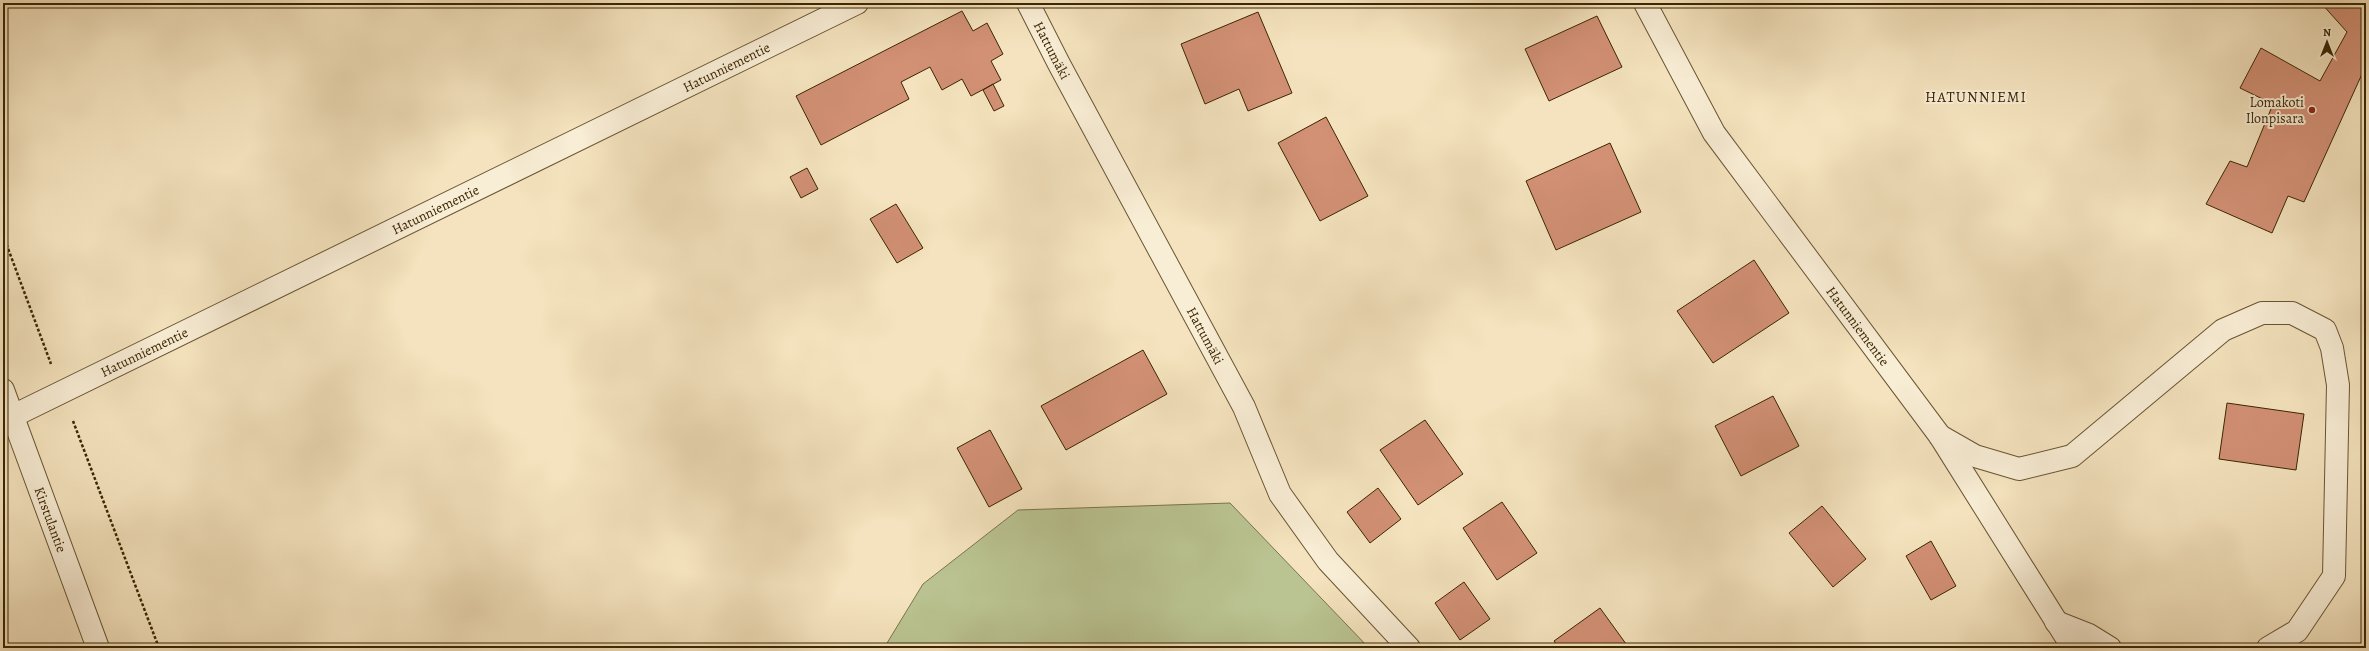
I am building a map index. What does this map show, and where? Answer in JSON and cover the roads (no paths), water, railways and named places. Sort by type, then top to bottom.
[{"type":"street","name":"Hatunniementie","points":[[12,416],[857,3]]},
{"type":"street","name":"Hattumäki","points":[[1028,3],[1059,64],[1244,407],[1280,494],[1328,561],[1409,648]]},
{"type":"street","name":"Hatunniementie","points":[[1645,3],[1714,133],[1940,436],[2073,648]]},
{"type":"street","points":[[1940,436],[1975,456],[2019,469],[2072,456],[2224,330],[2262,313],[2292,313],[2325,330],[2332,348],[2338,385],[2334,576],[2297,631],[2268,648]]},
{"type":"street","name":"Kirstulantie","points":[[3,390],[98,648]]},
{"type":"street","points":[[2056,622],[2089,635],[2110,648]]},
{"type":"place","name":"Lomakoti Ilonpisara","points":[[2312,110]]},
{"type":"district","name":"HATUNNIEMI","points":[[1976,97]]}]
